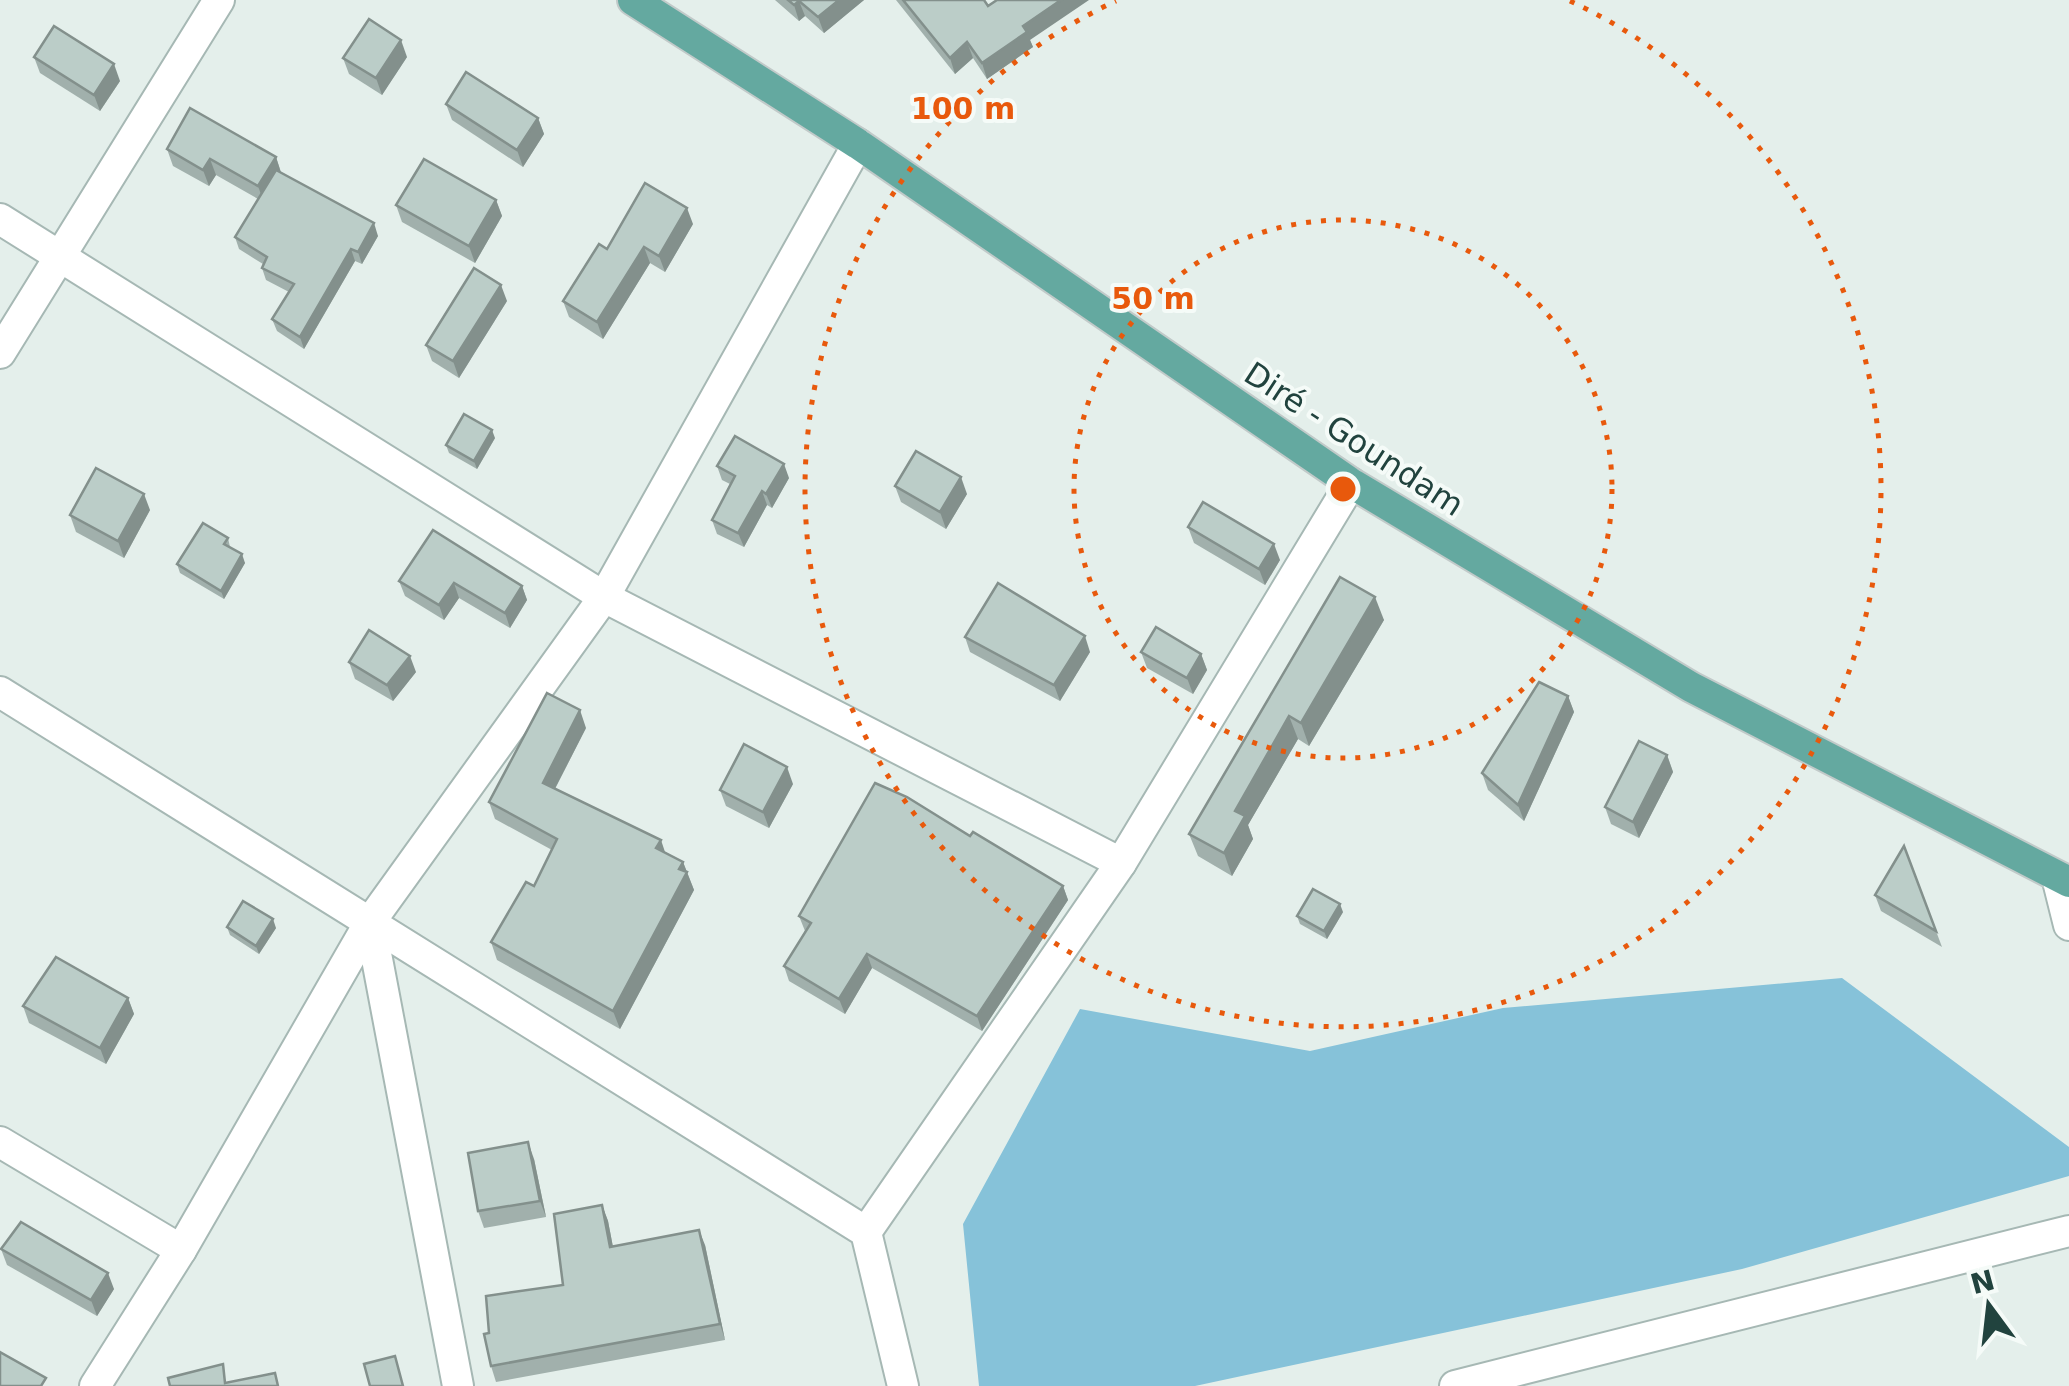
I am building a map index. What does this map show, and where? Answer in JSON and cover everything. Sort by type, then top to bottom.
[{"type":"main road","name":"Diré - Goundam","points":[[633,0],[858,144],[1350,483],[1691,687],[2063,880]]},
{"type":"street","points":[[0,353],[58,252],[219,0]]},
{"type":"street","points":[[95,1386],[181,1250],[370,922],[604,597],[858,144]]},
{"type":"street","points":[[0,219],[604,597],[1121,864]]},
{"type":"street","points":[[866,1232],[1121,864],[1350,483]]},
{"type":"street","points":[[0,692],[866,1232],[904,1386]]},
{"type":"street","points":[[2063,880],[2069,925]]},
{"type":"street","points":[[370,922],[458,1386]]},
{"type":"street","points":[[0,1142],[181,1250]]},
{"type":"street","points":[[1455,1386],[2069,1230]]},
{"type":"water","points":[[1842,978],[2069,1147],[2069,1176],[1742,1269],[1195,1386],[979,1386],[963,1224],[1080,1009],[1310,1051],[1503,1008]]},
{"type":"building","points":[[788,0],[839,0],[818,17],[799,1],[794,5]]},
{"type":"building","points":[[903,0],[984,0],[988,6],[997,0],[1061,0],[1023,26],[1027,32],[982,63],[967,42],[950,58]]},
{"type":"building","points":[[369,19],[401,40],[376,78],[343,58]]},
{"type":"building","points":[[54,26],[114,64],[94,95],[34,57]]},
{"type":"building","points":[[466,72],[538,118],[517,150],[446,104]]},
{"type":"building","points":[[190,108],[276,157],[258,186],[210,159],[203,170],[167,149]]},
{"type":"building","points":[[424,159],[496,200],[469,246],[396,205]]},
{"type":"building","points":[[276,170],[374,223],[358,252],[351,249],[300,337],[272,319],[294,284],[262,268],[267,257],[235,237]]},
{"type":"building","points":[[645,183],[687,208],[659,256],[644,247],[597,322],[563,301],[599,244],[607,249]]},
{"type":"building","points":[[474,268],[501,285],[453,361],[426,345]]},
{"type":"building","points":[[464,414],[492,430],[474,461],[446,445]]},
{"type":"building","points":[[735,436],[784,464],[766,494],[762,491],[738,533],[712,520],[735,476],[717,466]]},
{"type":"building","points":[[916,451],[961,477],[940,512],[895,486]]},
{"type":"building","points":[[96,468],[144,494],[118,541],[70,515]]},
{"type":"building","points":[[1203,502],[1274,544],[1259,569],[1188,527]]},
{"type":"building","points":[[203,523],[228,538],[224,544],[242,554],[221,591],[177,564]]},
{"type":"building","points":[[433,530],[522,586],[505,613],[454,583],[439,605],[399,581]]},
{"type":"building","points":[[1340,577],[1375,597],[1301,723],[1289,716],[1235,811],[1245,816],[1224,853],[1189,834]]},
{"type":"building","points":[[998,583],[1085,636],[1054,685],[965,637]]},
{"type":"building","points":[[1156,627],[1201,654],[1187,678],[1141,652]]},
{"type":"building","points":[[369,630],[410,656],[387,685],[349,662]]},
{"type":"building","points":[[1539,682],[1568,696],[1518,805],[1482,773]]},
{"type":"building","points":[[547,693],[580,710],[543,783],[661,840],[656,848],[683,862],[679,869],[687,872],[613,1011],[491,942],[526,882],[534,886],[557,839],[489,802]]},
{"type":"building","points":[[1639,741],[1667,755],[1633,822],[1605,807]]},
{"type":"building","points":[[744,744],[787,767],[763,812],[720,790]]},
{"type":"building","points":[[875,783],[907,797],[970,836],[973,832],[1063,886],[977,1016],[867,954],[839,999],[784,966],[811,923],[799,916]]},
{"type":"building","points":[[1904,846],[1936,931],[1875,895]]},
{"type":"building","points":[[1313,889],[1340,904],[1324,931],[1297,916]]},
{"type":"building","points":[[243,901],[273,919],[256,946],[227,927]]},
{"type":"building","points":[[56,957],[128,998],[100,1048],[23,1006]]},
{"type":"building","points":[[528,1142],[540,1201],[478,1211],[468,1153]]},
{"type":"building","points":[[602,1205],[610,1247],[699,1230],[720,1324],[491,1366],[484,1334],[489,1333],[486,1296],[563,1285],[554,1214]]},
{"type":"building","points":[[21,1222],[108,1273],[91,1300],[1,1249]]},
{"type":"building","points":[[0,1352],[46,1378],[41,1386],[0,1386]]},
{"type":"building","points":[[395,1356],[403,1386],[370,1386],[364,1364]]},
{"type":"building","points":[[223,1364],[225,1383],[275,1373],[278,1386],[170,1386],[168,1378]]}]
